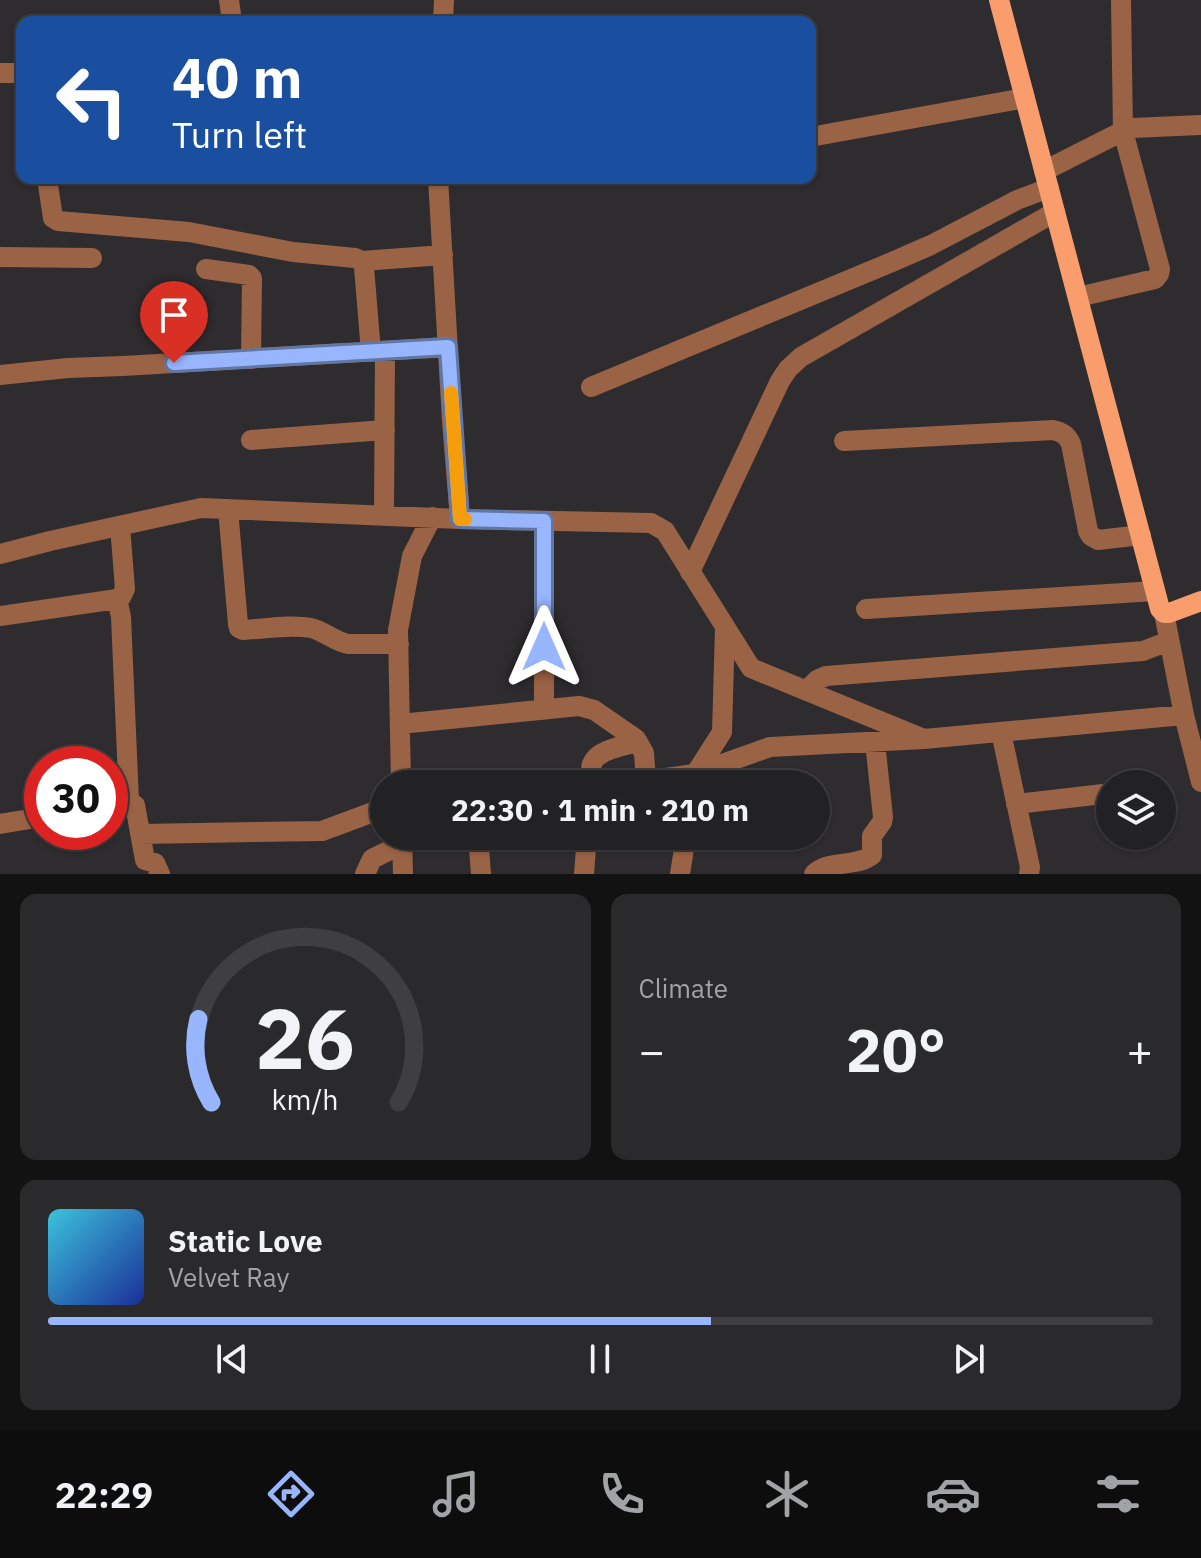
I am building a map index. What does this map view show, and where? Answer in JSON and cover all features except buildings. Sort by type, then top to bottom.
[{"type":"main road","points":[[999,0],[1160,609],[1169,613],[1201,601]]},
{"type":"street","points":[[1078,297],[1155,279],[1160,269],[1123,131],[1121,0]]},
{"type":"street","points":[[816,136],[1025,98]]},
{"type":"street","points":[[591,387],[931,245],[1008,205],[1123,131],[1201,125]]},
{"type":"street","points":[[48,184],[51,212],[58,221],[189,232],[362,261],[443,255]]},
{"type":"street","points":[[438,184],[460,519]]},
{"type":"street","points":[[690,572],[788,369],[801,357],[1055,212]]},
{"type":"street","points":[[0,257],[92,258]]},
{"type":"street","points":[[362,261],[378,351],[385,430],[384,515]]},
{"type":"street","points":[[206,269],[252,278],[251,359]]},
{"type":"street","points":[[0,375],[68,368],[448,347]]},
{"type":"street","points":[[251,440],[385,430]]},
{"type":"street","points":[[844,441],[1061,432],[1071,444],[1091,536],[1098,540],[1141,535]]},
{"type":"street","points":[[0,554],[201,508],[651,523],[665,531],[751,668],[924,739]]},
{"type":"street","points":[[228,509],[239,628],[305,627],[348,644],[399,644]]},
{"type":"street","points":[[401,770],[398,630],[412,556],[432,517]]},
{"type":"street","points":[[544,521],[544,710]]},
{"type":"street","points":[[0,616],[121,597],[125,589],[120,526]]},
{"type":"street","points":[[866,609],[1155,591]]},
{"type":"street","points":[[117,599],[121,617],[120,746]]},
{"type":"street","points":[[1164,613],[1190,719],[1201,782]]},
{"type":"street","points":[[699,770],[722,732],[725,628]]},
{"type":"street","points":[[806,691],[826,676],[1143,651],[1169,641]]},
{"type":"street","points":[[400,724],[579,706],[594,710],[638,742],[644,753],[645,770]]},
{"type":"street","points":[[715,770],[770,747],[1190,719]]},
{"type":"street","points":[[1001,732],[1029,874]]},
{"type":"street","points":[[591,770],[600,754],[638,742]]},
{"type":"street","points":[[814,874],[821,868],[864,860],[872,855],[872,836],[883,817],[875,742]]},
{"type":"street","points":[[1016,804],[1096,795]]},
{"type":"street","points":[[128,804],[135,805],[145,860],[155,863],[160,874]]},
{"type":"street","points":[[140,834],[322,831],[370,813]]},
{"type":"street","points":[[0,824],[24,820]]},
{"type":"street","points":[[365,874],[372,859],[386,850]]},
{"type":"street","points":[[402,850],[403,874]]},
{"type":"street","points":[[479,850],[481,874]]},
{"type":"street","points":[[584,874],[586,850]]},
{"type":"street","points":[[680,874],[684,850]]},
{"type":"slow traffic","points":[[451,393],[460,519],[465,519]]},
{"type":"route","points":[[174,363],[448,347],[460,519],[544,521],[544,647]]}]
